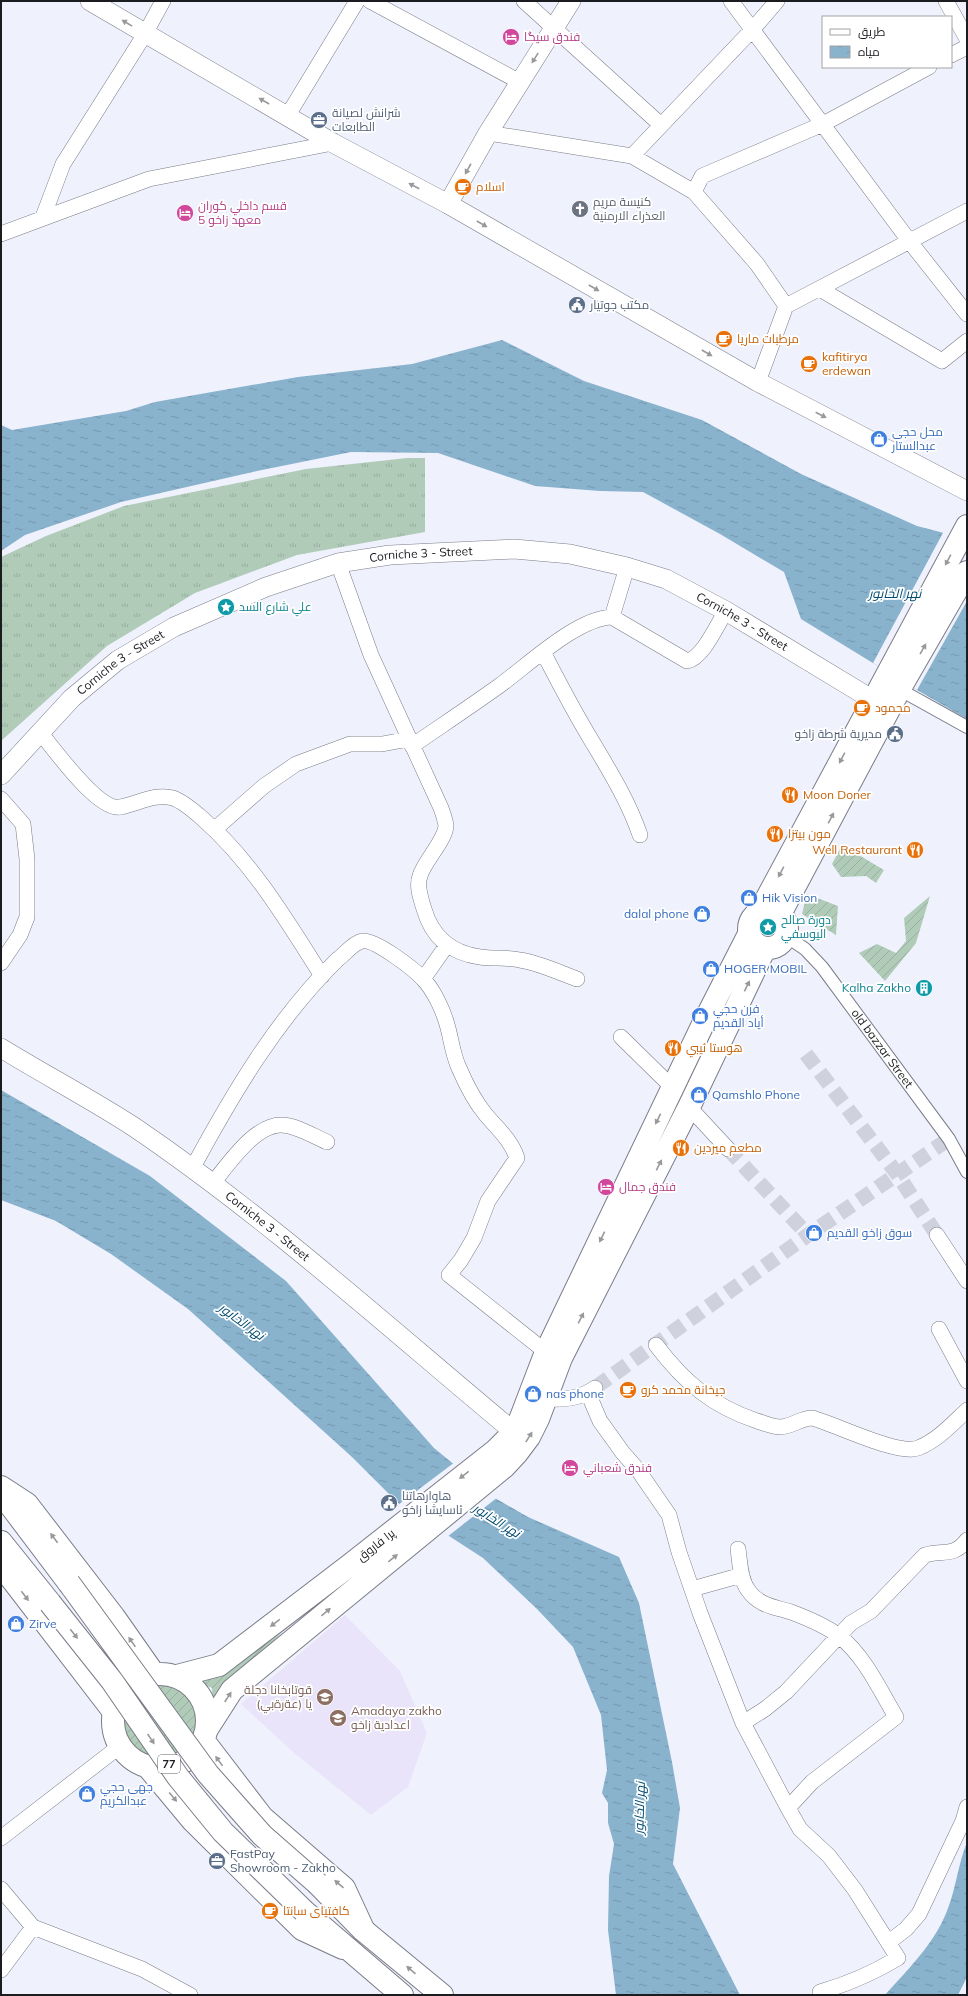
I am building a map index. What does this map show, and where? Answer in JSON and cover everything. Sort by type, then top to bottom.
[{"type":"main road","points":[[770,913],[894,682],[967,526]]},
{"type":"main road","points":[[770,913],[873,700],[894,682],[967,572]]},
{"type":"main road","points":[[499,1459],[520,1420],[546,1352],[705,1020],[749,934],[750,923],[756,914],[770,913],[786,924],[786,936],[780,944],[770,948],[765,948],[753,942],[749,934]]},
{"type":"main road","points":[[499,1459],[518,1453],[529,1437],[538,1419],[561,1358],[689,1107],[765,948]]},
{"type":"main road","name":"پرا فاروق","points":[[356,1574],[499,1459]]},
{"type":"main road","points":[[1,1486],[27,1504],[114,1617],[154,1674]]},
{"type":"main road","name":"77","points":[[1,1493],[69,1583],[208,1774],[262,1835],[318,1884],[364,1930],[442,1995]]},
{"type":"main road","points":[[3,1554],[68,1654],[114,1712]]},
{"type":"main road","name":"77","points":[[3,1554],[50,1603],[112,1681],[178,1777],[224,1832],[304,1911],[402,1995]]},
{"type":"main road","points":[[356,1574],[232,1690],[190,1758],[171,1767],[148,1767],[137,1762],[120,1746],[114,1730],[114,1712],[118,1701],[128,1687],[143,1677],[154,1674],[177,1676],[219,1665],[356,1574]]},
{"type":"main road","points":[[68,1654],[84,1657],[100,1652],[111,1640],[115,1625],[114,1617]]},
{"type":"main road","points":[[177,1676],[195,1689],[201,1698],[208,1718],[205,1735],[237,1786],[262,1817],[344,1888],[364,1930]]},
{"type":"main road","points":[[148,1767],[193,1821],[302,1930],[351,1951]]},
{"type":"main road","points":[[193,1821],[195,1804],[205,1791],[220,1784],[237,1786]]},
{"type":"street","points":[[90,1],[288,115],[333,143],[448,204],[758,382],[967,491]]},
{"type":"street","points":[[43,217],[63,164],[145,34],[164,1]]},
{"type":"street","points":[[288,115],[357,1]]},
{"type":"street","points":[[370,1],[520,82]]},
{"type":"street","points":[[524,1],[555,27],[661,125]]},
{"type":"street","points":[[448,204],[488,133],[571,1]]},
{"type":"street","points":[[731,1],[910,242],[967,314]]},
{"type":"street","points":[[632,156],[752,30],[777,1]]},
{"type":"street","points":[[946,1],[967,39]]},
{"type":"street","points":[[952,55],[967,47]]},
{"type":"street","points":[[694,192],[702,176],[823,124],[927,68]]},
{"type":"street","points":[[488,133],[632,156],[694,192],[757,264],[786,306]]},
{"type":"street","points":[[1,234],[43,217],[149,179],[333,143]]},
{"type":"street","points":[[758,382],[786,306],[967,211]]},
{"type":"street","points":[[820,289],[942,361],[967,341]]},
{"type":"street","name":"Corniche 3 - Street","points":[[1,775],[72,698],[118,660],[174,627],[266,587],[338,563],[390,555],[514,549],[570,554],[627,566],[666,579],[726,610],[873,700]]},
{"type":"street","points":[[338,563],[371,655],[441,808],[446,826],[442,837],[429,857],[419,877],[418,886],[428,923],[434,933],[448,945],[462,953],[480,957],[519,960],[577,979]]},
{"type":"street","points":[[612,617],[627,566]]},
{"type":"street","points":[[215,829],[264,786],[296,764],[350,744],[411,743],[500,685],[560,639],[601,617],[612,617],[686,661],[693,660],[700,653],[726,610]]},
{"type":"street","points":[[543,652],[566,698],[618,785],[633,816],[640,835]]},
{"type":"street","points":[[894,682],[967,727]]},
{"type":"street","points":[[40,732],[94,796],[110,806],[119,808],[154,797],[174,798],[191,808],[215,829],[267,890],[322,976]]},
{"type":"street","points":[[1,799],[23,824],[27,859],[27,917],[20,935],[1,963]]},
{"type":"street","name":"old bazzar Street","points":[[786,936],[805,949],[822,967],[949,1139],[967,1172]]},
{"type":"street","points":[[192,1169],[235,1095],[283,1022],[322,976],[350,948],[362,941],[372,943],[398,959],[424,979],[446,1020],[458,1067],[485,1114],[507,1139],[517,1158],[488,1201],[474,1238],[461,1260],[449,1275],[546,1352]]},
{"type":"street","points":[[424,979],[448,945]]},
{"type":"street","points":[[621,1037],[673,1088]]},
{"type":"street","name":"Corniche 3 - Street","points":[[1,1048],[133,1127],[192,1169],[266,1225],[514,1432]]},
{"type":"street","points":[[689,1107],[728,1149]]},
{"type":"street","points":[[212,1184],[238,1152],[255,1135],[270,1127],[281,1125],[296,1129],[327,1142]]},
{"type":"street","points":[[937,1235],[967,1281]]},
{"type":"street","points":[[939,1329],[967,1381]]},
{"type":"street","points":[[656,1345],[674,1369],[691,1386],[716,1403],[747,1418],[781,1427],[804,1418],[812,1418],[888,1445],[902,1449],[917,1449],[938,1437],[967,1410]]},
{"type":"street","points":[[545,1399],[567,1400],[592,1390],[600,1421],[623,1454],[638,1470],[669,1515],[679,1552],[692,1589],[743,1723],[788,1808],[800,1829],[829,1856],[855,1890],[898,1958],[872,1973],[820,1992]]},
{"type":"street","points":[[743,1723],[765,1709],[786,1692],[851,1623],[871,1610],[925,1555],[934,1552],[951,1553],[963,1545],[967,1540]]},
{"type":"street","points":[[738,1549],[742,1575],[748,1590],[758,1600],[772,1608],[789,1612],[809,1620],[840,1636],[859,1657],[896,1717],[812,1782],[788,1808]]},
{"type":"street","points":[[692,1589],[742,1575]]},
{"type":"street","points":[[1,1838],[120,1746]]},
{"type":"street","points":[[889,1942],[906,1929],[918,1914],[963,1821],[967,1807]]},
{"type":"street","points":[[1,1890],[33,1927],[142,1969],[190,1995]]},
{"type":"street","points":[[1,1970],[33,1927]]},
{"type":"shaded area","name":"Amadaya zakho اعدادية زاخو","points":[[345,1615],[400,1671],[427,1733],[408,1787],[371,1815],[294,1753],[241,1704]]},
{"type":"green space","points":[[407,458],[425,458],[425,532],[297,555],[195,593],[107,646],[1,741],[1,557],[46,536],[124,506],[306,469]]},
{"type":"green space","points":[[842,845],[884,870],[876,883],[866,876],[841,877],[832,864]]},
{"type":"green space","points":[[807,894],[838,906],[836,935],[802,914]]},
{"type":"green space","points":[[930,896],[916,943],[885,981],[859,953],[877,944],[896,953],[906,941],[904,918]]},
{"type":"green space","points":[[282,1633],[231,1681],[213,1708],[212,1688],[198,1682],[228,1669]]},
{"type":"green space","points":[[151,1683],[167,1683],[180,1689],[191,1700],[197,1713],[195,1736],[180,1753],[167,1759],[151,1759],[138,1753],[123,1736],[121,1729],[121,1713],[127,1700],[144,1685]]},
{"type":"water","name":"نهر الخابور","points":[[502,340],[584,381],[702,420],[801,474],[917,526],[967,539],[967,719],[801,619],[784,572],[720,534],[643,492],[600,491],[535,486],[438,453],[351,452],[257,471],[121,502],[25,535],[1,551],[1,425],[12,430],[126,411],[155,402],[298,377],[412,364]]},
{"type":"water","name":"نهر الخابور","points":[[1,1090],[150,1176],[286,1281],[434,1448],[495,1498],[528,1517],[619,1557],[639,1603],[672,1762],[680,1808],[673,1864],[740,1995],[616,1995],[608,1930],[609,1876],[614,1844],[608,1823],[608,1803],[602,1793],[607,1770],[601,1715],[573,1647],[537,1609],[483,1558],[398,1503],[352,1457],[188,1309],[111,1254],[56,1221],[1,1200]]},
{"type":"water","points":[[967,1842],[967,1977],[958,1995],[885,1995],[928,1945],[942,1923],[950,1903],[961,1859]]},
{"type":"pier","points":[[944,531],[967,537],[967,601],[917,690],[873,663]]},
{"type":"pier","points":[[455,1462],[498,1497],[447,1537],[398,1505]]},
{"type":"tunnel","points":[[806,1054],[898,1175],[937,1235]]},
{"type":"tunnel","points":[[596,1387],[808,1235],[949,1139]]},
{"type":"tunnel","points":[[728,1149],[808,1235]]},
{"type":"place","name":"فندق سيگا","points":[[511,37]]},
{"type":"place","name":"شرانش لصيانة الطابعات","points":[[319,120]]},
{"type":"place","name":"اسلام","points":[[463,187]]},
{"type":"place","name":"كنيسة مريم العذراء الارمنية","points":[[580,209]]},
{"type":"place","name":"قسم داخلي كوران معهد زاخو 5","points":[[185,213]]},
{"type":"place","name":"مکتب جوتیار","points":[[577,305]]},
{"type":"place","name":"مرطبات ماريا","points":[[724,339]]},
{"type":"place","name":"kafitirya erdewan","points":[[809,364]]},
{"type":"place","name":"محل حجي عبدالستار","points":[[879,439]]},
{"type":"place","name":"علي شارع السد","points":[[226,607]]},
{"type":"place","name":"محمود","points":[[862,708]]},
{"type":"place","name":"مديرية شرطة زاخو","points":[[895,734]]},
{"type":"place","name":"Moon Doner","points":[[790,795]]},
{"type":"place","name":"مون بيتزا","points":[[775,834]]},
{"type":"place","name":"Well Restaurant","points":[[915,850]]},
{"type":"place","name":"Hik Vision","points":[[749,898]]},
{"type":"place","name":"dalal phone","points":[[702,914]]},
{"type":"place","name":"دورة صالح اليوسفي","points":[[768,927]]},
{"type":"place","name":"HOGER MOBIL","points":[[711,969]]},
{"type":"place","name":"Kalha Zakho","points":[[924,988]]},
{"type":"place","name":"فرن حجي أياد القديم","points":[[700,1016]]},
{"type":"place","name":"هوستا ئيبي","points":[[673,1048]]},
{"type":"place","name":"Qamshlo Phone","points":[[699,1095]]},
{"type":"place","name":"مطعم ميردين","points":[[681,1148]]},
{"type":"place","name":"فندق جمال","points":[[606,1187]]},
{"type":"place","name":"سوق زاخو القديم","points":[[814,1233]]},
{"type":"place","name":"جيخانة محمد كرو","points":[[628,1390]]},
{"type":"place","name":"nas phone","points":[[533,1394]]},
{"type":"place","name":"فندق شعباني","points":[[570,1468]]},
{"type":"place","name":"هاوارهاتنا ئاسایشا زاخو","points":[[389,1503]]},
{"type":"place","name":"Zirve","points":[[16,1624]]},
{"type":"place","name":"قوتابخانا دجلة يا (عةرةبي)","points":[[325,1697]]},
{"type":"place","name":"Amadaya zakho اعدادية زاخو","points":[[338,1718]]},
{"type":"place","name":"جهى حجي عبدالكريم","points":[[87,1794]]},
{"type":"place","name":"FastPay Showroom - Zakho","points":[[217,1861]]},
{"type":"place","name":"کافتیای سانتا","points":[[270,1911]]}]
